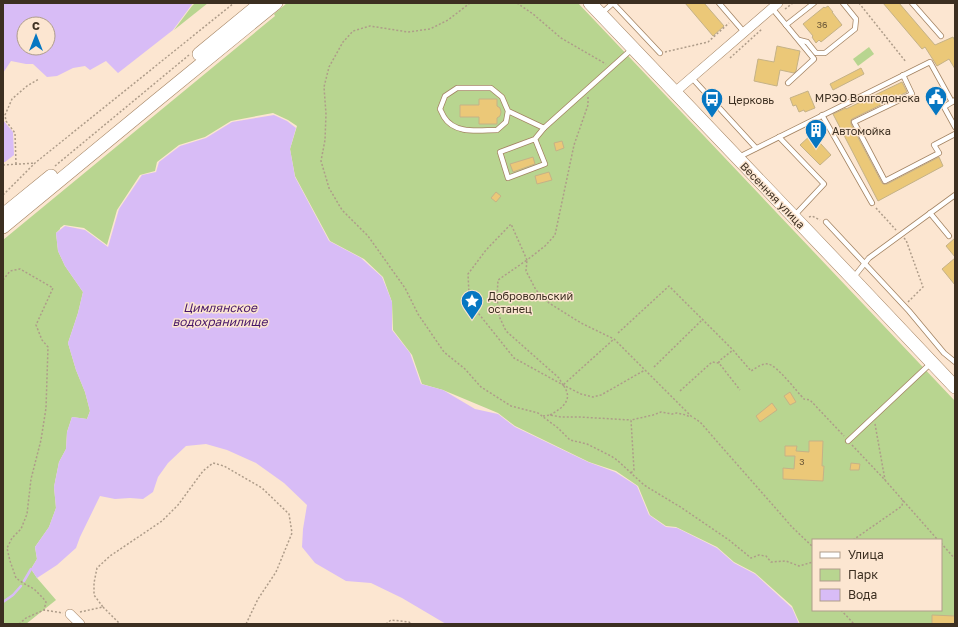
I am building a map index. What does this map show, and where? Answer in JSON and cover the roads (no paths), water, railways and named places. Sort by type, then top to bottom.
[{"type":"main road","points":[[3,215],[261,3]]},
{"type":"main road","points":[[3,227],[276,3]]},
{"type":"main road","name":"Весенняя улица","points":[[590,3],[955,388]]},
{"type":"street","points":[[675,92],[691,76],[744,32],[776,8]]},
{"type":"street","points":[[70,614],[80,624]]},
{"type":"lane","points":[[601,14],[613,3],[660,53]]},
{"type":"lane","points":[[719,3],[744,32]]},
{"type":"lane","points":[[786,25],[814,3]]},
{"type":"lane","points":[[798,40],[807,42],[816,53],[825,53],[855,29],[856,19],[843,3]]},
{"type":"lane","points":[[912,3],[941,36]]},
{"type":"lane","points":[[776,8],[786,25],[814,59],[788,83]]},
{"type":"lane","points":[[535,139],[545,164],[508,178],[500,152],[535,139],[544,128],[633,48]]},
{"type":"lane","points":[[737,157],[930,62],[953,101],[944,107],[955,126]]},
{"type":"lane","points":[[903,75],[912,94],[854,122],[885,181],[939,153],[934,145],[955,134]]},
{"type":"lane","points":[[691,76],[756,148]]},
{"type":"lane","points":[[508,111],[506,122],[497,130],[461,130],[452,125],[445,118],[440,109],[444,96],[457,88],[491,88],[502,97],[508,111],[544,128]]},
{"type":"lane","points":[[822,115],[872,203]]},
{"type":"lane","points":[[779,137],[824,184],[795,218]]},
{"type":"lane","points":[[852,278],[869,258],[955,194]]},
{"type":"lane","points":[[930,213],[949,236]]},
{"type":"lane","points":[[826,222],[904,306],[944,353],[955,362]]},
{"type":"lane","points":[[848,441],[931,362]]},
{"type":"water","points":[[3,3],[193,3],[173,30],[118,73],[106,61],[90,70],[85,66],[73,68],[57,76],[47,77],[33,64],[11,61],[3,73]]},
{"type":"water","name":"Цимлянское водохранилище","points":[[274,115],[287,121],[296,128],[290,149],[295,177],[329,241],[361,258],[382,277],[392,302],[392,330],[410,353],[421,384],[443,390],[475,409],[498,414],[515,427],[588,462],[615,472],[637,486],[649,515],[666,527],[677,528],[717,548],[734,563],[755,574],[792,608],[799,624],[446,624],[402,598],[371,583],[346,581],[315,563],[302,547],[307,505],[284,483],[256,463],[227,450],[206,444],[186,446],[168,463],[158,477],[153,492],[143,499],[115,499],[100,496],[76,548],[57,565],[37,578],[31,569],[37,559],[35,547],[49,527],[56,508],[54,487],[59,462],[66,449],[67,432],[72,417],[87,419],[90,411],[68,343],[83,292],[65,266],[58,251],[56,233],[65,226],[85,230],[108,247],[119,209],[142,175],[156,172],[159,162],[180,146],[206,138],[232,122]]},
{"type":"water","points":[[3,120],[13,132],[14,155],[5,162],[3,162]]},
{"type":"waterway","points":[[24,581],[31,569]]},
{"type":"waterway","points":[[3,602],[13,595],[21,586]]},
{"type":"place","name":"МРЭО Волгодонска","points":[[936,116]]},
{"type":"place","name":"Церковь","points":[[712,118]]},
{"type":"place","name":"Автомойка","points":[[816,150]]},
{"type":"place","name":"Добровольский останец","points":[[472,320]]}]
